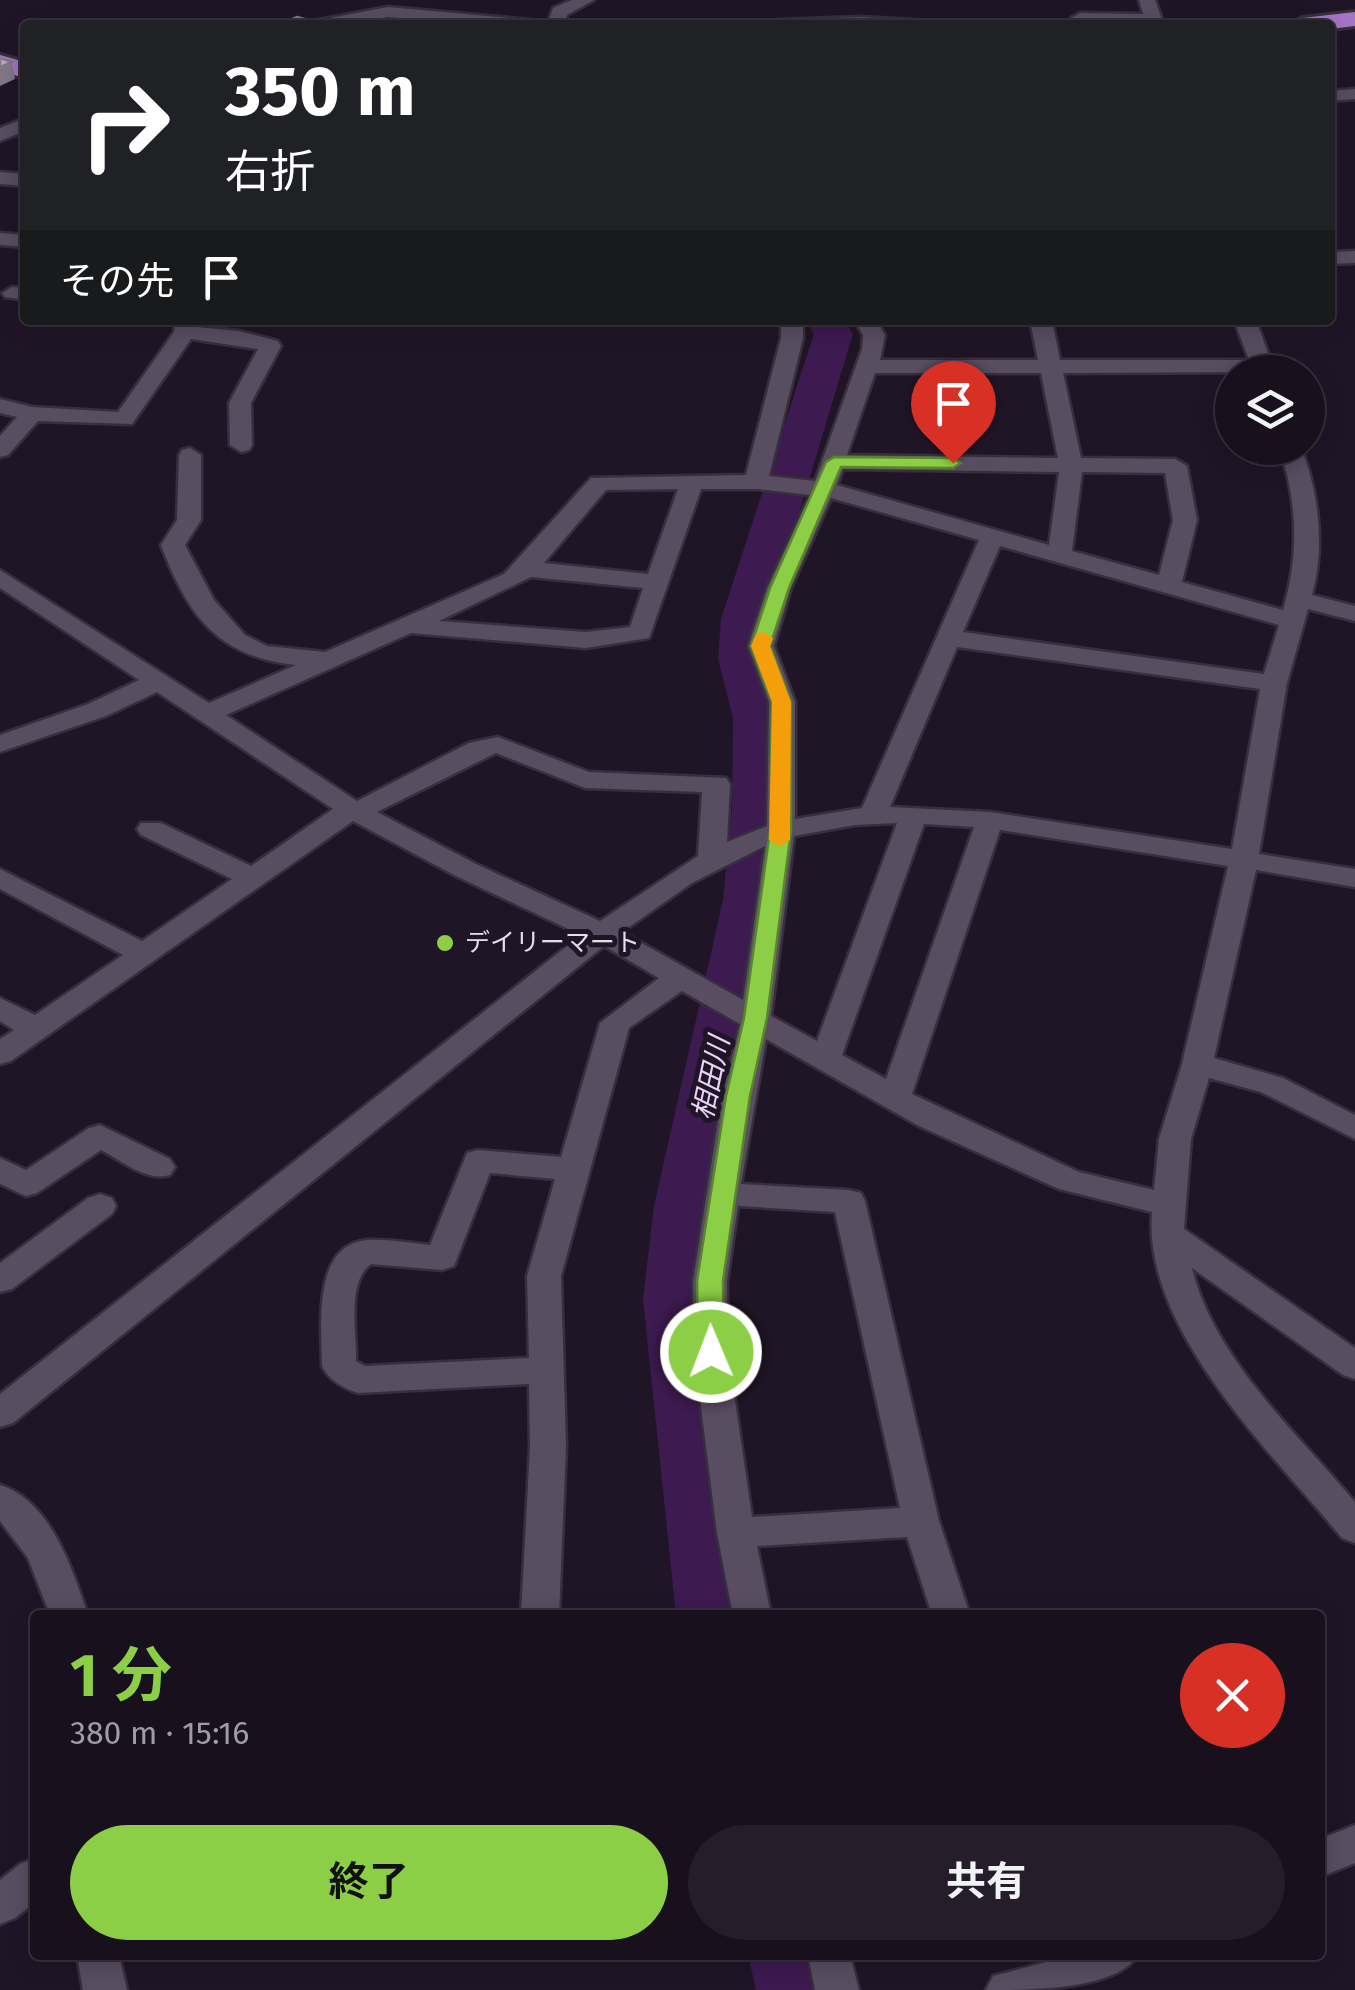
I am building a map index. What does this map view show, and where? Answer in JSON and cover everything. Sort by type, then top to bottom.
[{"type":"street","points":[[557,20],[559,12],[586,0]]},
{"type":"street","points":[[1129,20],[1153,19],[1147,0]]},
{"type":"street","points":[[337,20],[386,6],[492,20]]},
{"type":"street","points":[[758,482],[759,458],[792,338],[790,325]]},
{"type":"street","points":[[751,1610],[736,1533],[711,1352],[710,1281],[775,832],[782,702],[760,646],[779,588],[824,490],[867,367],[874,335],[868,325]]},
{"type":"street","points":[[1041,325],[1071,464],[1059,558]]},
{"type":"street","points":[[1247,325],[1257,355]]},
{"type":"street","points":[[0,406],[32,414],[124,418],[186,326],[270,346],[240,403],[241,446]]},
{"type":"street","points":[[867,367],[1215,368]]},
{"type":"street","points":[[0,450],[32,414]]},
{"type":"street","points":[[190,455],[189,520],[172,545],[198,595],[226,632],[244,646],[266,653],[328,660]]},
{"type":"street","points":[[834,462],[1174,466],[1185,520],[1168,587]]},
{"type":"street","points":[[1296,465],[1306,510],[1307,570],[1274,683],[1244,859],[1197,1064],[1175,1139],[1167,1219],[1183,1302],[1200,1336],[1355,1528]]},
{"type":"street","points":[[206,714],[514,579],[599,484],[758,482],[824,490],[1168,587],[1294,609],[1355,614]]},
{"type":"street","points":[[408,625],[586,640],[640,633],[692,483]]},
{"type":"street","points":[[873,814],[992,538]]},
{"type":"street","points":[[526,569],[657,582]]},
{"type":"street","points":[[0,577],[354,810],[466,870],[602,933],[930,1118],[1070,1181],[1167,1219],[1355,1366]]},
{"type":"street","points":[[948,638],[1274,683]]},
{"type":"street","points":[[0,744],[97,710],[156,682]]},
{"type":"street","points":[[0,1054],[354,810],[478,748],[498,745],[585,780],[716,784],[718,855]]},
{"type":"street","points":[[0,1413],[602,933],[718,855],[775,832],[873,814],[990,820],[1355,878]]},
{"type":"street","points":[[826,1058],[914,814]]},
{"type":"street","points":[[894,1098],[990,820]]},
{"type":"street","points":[[151,829],[252,878]]},
{"type":"street","points":[[0,878],[144,954]]},
{"type":"street","points":[[540,1610],[548,1447],[544,1276],[615,1024],[694,984]]},
{"type":"street","points":[[0,1008],[36,1029]]},
{"type":"street","points":[[1197,1064],[1272,1085],[1350,1122]]},
{"type":"street","points":[[0,1169],[26,1185],[100,1136],[160,1167]]},
{"type":"street","points":[[547,1370],[358,1380],[339,1366],[342,1286],[348,1264],[366,1252],[442,1258],[478,1161],[574,1170]]},
{"type":"street","points":[[723,1194],[849,1201],[920,1521],[948,1610]]},
{"type":"street","points":[[0,1280],[100,1206]]},
{"type":"street","points":[[0,1500],[25,1518],[52,1564],[68,1610]]},
{"type":"street","points":[[736,1533],[920,1521]]},
{"type":"street","points":[[1325,1858],[1355,1843]]},
{"type":"street","points":[[0,1905],[30,1882]]},
{"type":"street","points":[[99,1960],[104,1990]]},
{"type":"street","points":[[829,1960],[837,1990]]},
{"type":"street","points":[[1008,1990],[1063,1967],[1095,1960]]},
{"type":"waterway","name":"相田川","points":[[710,1610],[674,1299],[684,1206],[749,900],[757,808],[757,718],[741,659],[744,619],[834,334],[828,325]]},
{"type":"waterway","name":"相田川","points":[[788,1960],[796,1990]]},
{"type":"slow traffic","points":[[763,638],[760,646],[782,702],[779,840]]},
{"type":"place","name":"デイリーマート","points":[[445,943]]},
{"type":"route","points":[[711,1352],[710,1281],[738,1096],[756,1018],[780,831],[782,702],[760,646],[779,588],[834,462],[953,463]]}]
